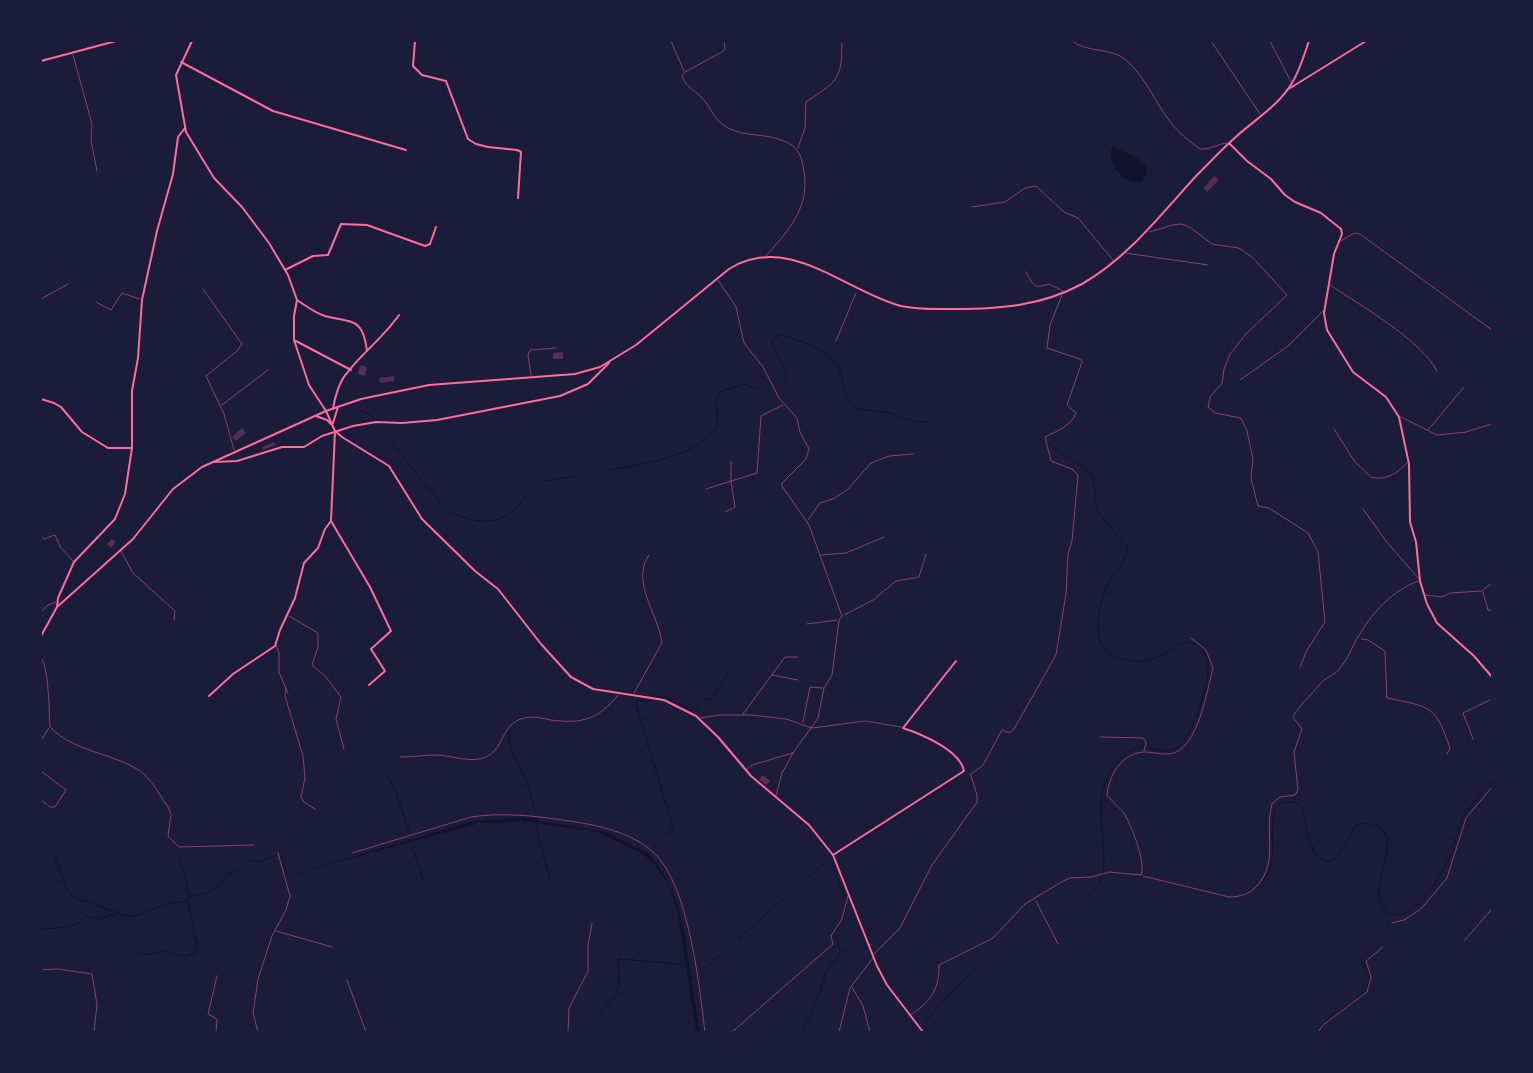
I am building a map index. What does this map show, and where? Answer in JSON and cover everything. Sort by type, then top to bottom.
[{"type":"street","points":[[41,61],[116,41]]},
{"type":"street","points":[[192,41],[181,62],[176,79],[185,128],[214,178],[242,207],[270,243],[286,270],[297,300],[293,325],[294,340],[310,385],[326,411],[335,431],[331,522],[370,587],[391,631],[371,649],[385,671],[369,685]]},
{"type":"street","points":[[414,41],[413,66],[422,75],[446,81],[468,139],[476,144],[520,152],[518,198]]},
{"type":"street","points":[[212,462],[237,461],[282,446],[304,447],[335,431],[376,422],[402,423],[437,420],[560,396],[588,384],[609,363],[636,345],[717,278],[738,264],[766,256],[778,256],[799,261],[891,302],[920,309],[1013,307],[1040,301],[1066,292],[1097,274],[1123,253],[1229,143],[1261,116],[1287,90],[1292,84],[1309,41]]},
{"type":"street","points":[[1287,90],[1366,41]]},
{"type":"street","points":[[181,62],[274,111],[406,150]]},
{"type":"street","points":[[57,607],[57,602],[74,562],[109,527],[119,511],[125,494],[132,448],[132,391],[138,358],[142,300],[156,231],[173,174],[178,137],[185,128]]},
{"type":"street","points":[[1229,143],[1271,179],[1285,195],[1295,202],[1321,213],[1338,226],[1342,234],[1341,241],[1334,254],[1330,285],[1324,310],[1327,330],[1353,372],[1386,397],[1399,416],[1409,461],[1410,522],[1418,552],[1420,581],[1424,594],[1437,623],[1474,656],[1492,677]]},
{"type":"street","points":[[286,270],[313,256],[328,255],[342,224],[367,225],[428,246],[436,226]]},
{"type":"street","points":[[297,300],[323,316],[354,322],[363,333],[367,352]]},
{"type":"street","points":[[333,409],[336,395],[351,370],[387,333],[399,315]]},
{"type":"street","points":[[294,340],[351,370]]},
{"type":"street","points":[[41,636],[57,607],[145,526],[173,489],[192,473],[212,462],[338,407],[429,385],[581,373],[609,363]]},
{"type":"street","points":[[41,399],[54,402],[82,432],[108,448],[132,448]]},
{"type":"street","points":[[333,425],[333,417],[338,407]]},
{"type":"street","points":[[316,416],[327,420],[333,425]]},
{"type":"street","points":[[335,431],[347,441],[389,466],[431,529],[475,571],[498,588],[537,640],[572,677],[593,689],[664,700],[699,719],[746,770],[809,824],[833,855],[887,985],[923,1032]]},
{"type":"street","points":[[209,696],[233,674],[271,650],[295,598],[304,563],[318,548],[325,529],[331,522]]},
{"type":"street","points":[[833,855],[964,770],[962,764],[947,749],[923,735],[903,728],[956,661]]},
{"type":"lane","points":[[671,41],[685,72]]},
{"type":"lane","points":[[724,41],[725,49],[722,52],[685,72],[682,75],[683,80],[704,101],[713,117],[723,125],[737,132],[777,138],[798,150]]},
{"type":"lane","points":[[766,256],[793,224],[803,205],[806,180],[798,150],[805,128],[806,102],[838,78],[842,66],[842,41]]},
{"type":"lane","points":[[1072,41],[1109,51],[1126,60],[1155,98],[1170,122],[1200,149],[1229,143]]},
{"type":"lane","points":[[1211,41],[1261,116]]},
{"type":"lane","points":[[1270,41],[1292,84]]},
{"type":"lane","points":[[72,53],[92,124],[90,141],[97,171]]},
{"type":"lane","points":[[972,207],[1005,202],[1024,188],[1036,186],[1064,212],[1078,218],[1114,261]]},
{"type":"lane","points":[[1341,241],[1354,233],[1360,234],[1492,330]]},
{"type":"lane","points":[[1123,253],[1208,265]]},
{"type":"lane","points":[[1026,272],[1035,286],[1039,287],[1049,284],[1066,292]]},
{"type":"lane","points":[[717,278],[736,306],[744,343],[763,367],[784,404],[797,418],[810,453],[800,466],[782,483],[782,486],[807,522],[842,616]]},
{"type":"lane","points":[[41,299],[68,284]]},
{"type":"lane","points":[[1330,285],[1379,318],[1428,355],[1437,371]]},
{"type":"lane","points":[[203,289],[242,344],[237,351],[206,376],[220,406],[235,452]]},
{"type":"lane","points":[[96,302],[111,310],[122,293],[142,300]]},
{"type":"lane","points":[[836,342],[856,293]]},
{"type":"lane","points":[[970,775],[975,774],[982,765],[1002,730],[1009,733],[1014,729],[1052,664],[1059,646],[1067,588],[1068,554],[1072,541],[1078,475],[1072,469],[1051,461],[1045,437],[1067,425],[1075,416],[1076,413],[1067,405],[1082,362],[1080,359],[1047,348],[1050,325],[1062,293]]},
{"type":"lane","points":[[1240,380],[1288,346],[1324,310]]},
{"type":"lane","points":[[531,377],[528,355],[530,350],[556,348]]},
{"type":"lane","points":[[220,406],[268,370]]},
{"type":"lane","points":[[1427,431],[1464,387]]},
{"type":"lane","points":[[706,489],[757,473],[761,416],[784,404]]},
{"type":"lane","points":[[1399,416],[1437,435],[1466,432],[1492,424]]},
{"type":"lane","points":[[1334,429],[1355,462],[1371,477],[1396,474],[1409,461]]},
{"type":"lane","points":[[807,522],[820,503],[833,499],[847,490],[871,463],[889,456],[913,454]]},
{"type":"lane","points":[[725,512],[735,507],[731,481],[731,462]]},
{"type":"lane","points":[[909,1016],[921,1008],[935,993],[940,976],[939,965],[994,938],[1025,904],[1070,878],[1092,877],[1109,872],[1141,875],[1230,897],[1242,896],[1259,883],[1268,868],[1270,858],[1272,804],[1277,798],[1295,795],[1298,790],[1294,756],[1302,729],[1293,714],[1312,696],[1323,682],[1340,668],[1377,610],[1399,588],[1420,581],[1386,541],[1363,509]]},
{"type":"lane","points":[[41,536],[44,539],[55,535],[61,548],[74,562]]},
{"type":"lane","points":[[820,555],[846,553],[884,537]]},
{"type":"lane","points":[[121,550],[133,573],[175,610],[174,620]]},
{"type":"lane","points":[[776,797],[782,773],[792,752],[818,718],[824,688],[832,675],[839,620],[842,616],[873,600],[896,581],[919,577],[926,554]]},
{"type":"lane","points":[[633,694],[662,643],[645,593],[644,562],[650,555]]},
{"type":"lane","points":[[1424,594],[1438,597],[1450,592],[1482,591],[1492,583]]},
{"type":"lane","points":[[1482,591],[1488,610],[1492,611]]},
{"type":"lane","points":[[41,612],[48,605],[57,602]]},
{"type":"lane","points":[[287,616],[318,633],[318,647],[312,665],[326,677],[341,697],[336,719],[344,749]]},
{"type":"lane","points":[[807,624],[839,620]]},
{"type":"lane","points":[[1141,875],[1143,870],[1140,856],[1130,824],[1119,807],[1107,794],[1110,780],[1119,765],[1129,757],[1144,752],[1164,754],[1179,751],[1190,740],[1194,732],[1213,664],[1206,650],[1191,638]]},
{"type":"lane","points":[[275,644],[279,652],[279,672],[288,693]]},
{"type":"lane","points":[[742,715],[771,674],[787,656],[798,657]]},
{"type":"lane","points":[[41,658],[47,669],[50,727],[41,740]]},
{"type":"lane","points":[[771,674],[798,680]]},
{"type":"lane","points":[[803,724],[810,687],[824,688]]},
{"type":"lane","points":[[286,688],[284,696],[303,756],[305,778],[301,797],[304,802],[316,809]]},
{"type":"lane","points":[[400,757],[440,755],[482,758],[495,749],[507,728],[518,720],[531,717],[573,722],[585,721],[605,708],[619,694]]},
{"type":"lane","points":[[1473,739],[1462,713],[1492,700]]},
{"type":"lane","points":[[699,719],[720,715],[742,715],[777,717],[812,728],[866,721],[903,728]]},
{"type":"lane","points":[[50,727],[61,736],[91,751],[141,771],[168,807],[171,814],[168,836],[179,847],[254,846]]},
{"type":"lane","points":[[1100,737],[1143,738],[1146,742],[1144,752]]},
{"type":"lane","points":[[746,770],[752,765],[792,752]]},
{"type":"lane","points":[[839,1032],[846,997],[851,986],[874,956],[896,934],[932,865],[977,802],[978,794],[970,775],[964,770]]},
{"type":"lane","points":[[41,771],[66,790],[55,807],[50,807],[41,800]]},
{"type":"lane","points":[[1392,923],[1404,920],[1421,909],[1447,878],[1466,818],[1492,787]]},
{"type":"lane","points":[[352,853],[471,817],[496,814],[530,815],[590,824],[607,828],[629,838],[654,853],[677,887],[682,902],[696,974],[705,1032]]},
{"type":"lane","points":[[258,1032],[253,1013],[255,994],[274,931],[286,910],[290,896],[278,853]]},
{"type":"lane","points":[[732,1032],[833,944],[831,936],[842,919],[849,892]]},
{"type":"lane","points":[[1035,899],[1058,944]]},
{"type":"lane","points":[[1464,940],[1492,909]]},
{"type":"lane","points":[[568,1032],[569,1008],[588,971],[588,941],[592,923]]},
{"type":"lane","points":[[274,931],[332,947]]},
{"type":"lane","points":[[1318,1032],[1323,1025],[1367,992],[1371,977],[1366,962],[1384,947]]},
{"type":"lane","points":[[41,970],[58,969],[92,974],[98,1005],[94,1032]]},
{"type":"lane","points":[[216,1032],[217,1019],[208,1014],[217,976]]},
{"type":"lane","points":[[347,980],[366,1032]]},
{"type":"lane","points":[[851,986],[863,1006],[870,1032]]},
{"type":"path","points":[[1144,232],[1154,232],[1175,224],[1182,224],[1191,228],[1212,244],[1238,248],[1253,258],[1288,295],[1246,334],[1230,354],[1224,369],[1222,383],[1210,397],[1208,407],[1215,412],[1240,418],[1247,431],[1253,459],[1252,478],[1258,506],[1269,508],[1308,533],[1318,552],[1325,622],[1306,650],[1300,668]]},
{"type":"path","points":[[1358,638],[1368,640],[1385,651],[1387,698],[1425,706],[1434,713],[1450,748],[1447,754]]},
{"type":"shaded area","points":[[1113,147],[1136,157],[1147,167],[1147,173],[1142,182],[1129,180],[1118,172],[1111,160]]},
{"type":"shaded area","points":[[537,818],[540,821],[606,832],[646,853],[650,851],[648,854],[668,882],[679,911],[691,977],[696,978],[692,979],[692,985],[700,1032],[696,1032],[678,913],[669,885],[654,864],[642,853],[598,832],[523,821],[478,823],[288,876],[474,821]]},
{"type":"building","points":[[1214,176],[1219,180],[1207,192],[1203,188]]},
{"type":"building","points":[[563,352],[563,359],[553,359],[553,353]]},
{"type":"building","points":[[360,365],[367,367],[365,376],[358,374]]},
{"type":"building","points":[[394,376],[394,381],[380,383],[379,378]]},
{"type":"building","points":[[242,428],[246,433],[236,441],[232,437]]},
{"type":"building","points":[[274,442],[276,445],[263,450],[262,447]]},
{"type":"building","points":[[112,539],[116,542],[111,548],[107,544]]},
{"type":"building","points":[[763,775],[770,781],[766,785],[759,779]]},
{"type":"waterway","points":[[786,380],[786,372],[772,344],[773,339],[780,334],[809,344],[831,357],[839,368],[847,397],[856,409],[887,412],[916,422],[930,422]]},
{"type":"waterway","points":[[609,470],[653,462],[684,452],[709,436],[718,426],[716,398],[721,391],[745,384],[761,391]]},
{"type":"waterway","points":[[360,411],[369,414],[375,419]]},
{"type":"waterway","points":[[390,441],[443,506]]},
{"type":"waterway","points":[[1049,444],[1093,475],[1097,511],[1127,547],[1125,558],[1109,582],[1099,611],[1098,632],[1104,650],[1116,657],[1137,661],[1157,657],[1189,642],[1199,647],[1207,660],[1208,672],[1204,695],[1189,733],[1183,742],[1170,751],[1148,748]]},
{"type":"waterway","points":[[543,481],[578,476]]},
{"type":"waterway","points":[[448,510],[471,519],[492,521],[511,513],[527,494]]},
{"type":"waterway","points":[[651,694],[669,699],[693,711],[702,701],[712,698],[731,669]]},
{"type":"waterway","points":[[649,700],[648,702],[637,700],[636,705],[673,827],[652,849]]},
{"type":"waterway","points":[[515,727],[509,733],[510,745],[524,774],[536,814]]},
{"type":"waterway","points":[[1081,902],[1099,884],[1103,874],[1101,800],[1104,786],[1110,773],[1122,756],[1133,749],[1143,747]]},
{"type":"waterway","points":[[386,772],[395,789],[410,834]]},
{"type":"waterway","points":[[852,846],[956,779]]},
{"type":"waterway","points":[[1487,787],[1492,780]]},
{"type":"waterway","points":[[1453,847],[1463,816],[1482,793]]},
{"type":"waterway","points":[[1257,889],[1270,869],[1275,808],[1287,802],[1294,802],[1301,806],[1311,845],[1320,858],[1327,862],[1337,858],[1355,826],[1369,823],[1382,830],[1386,837],[1387,846],[1379,886],[1379,897],[1382,906],[1390,914],[1400,914],[1419,903],[1435,883],[1451,854]]},
{"type":"waterway","points":[[536,827],[550,879]]},
{"type":"waterway","points":[[413,847],[423,880]]},
{"type":"waterway","points":[[54,854],[67,890],[73,897],[127,916],[139,915],[168,903],[185,902],[190,896],[204,894],[218,888],[227,875],[238,870],[247,861],[262,861],[277,855]]},
{"type":"waterway","points":[[281,855],[288,876]]},
{"type":"waterway","points":[[705,968],[830,858]]},
{"type":"waterway","points":[[179,861],[185,874],[189,896]]},
{"type":"waterway","points":[[832,864],[845,899]]},
{"type":"waterway","points":[[138,952],[149,954],[166,951],[181,956],[194,954],[197,948],[188,901]]},
{"type":"waterway","points":[[802,1032],[819,995],[826,973],[841,952],[834,935],[843,921],[847,904]]},
{"type":"waterway","points":[[41,929],[71,926],[86,916],[98,919],[116,914]]},
{"type":"waterway","points":[[1316,1032],[1329,1019],[1361,995],[1369,980],[1364,962],[1378,948]]},
{"type":"waterway","points":[[597,1016],[616,995],[619,984],[618,959],[681,964]]},
{"type":"waterway","points":[[925,1022],[957,986],[972,973]]}]
